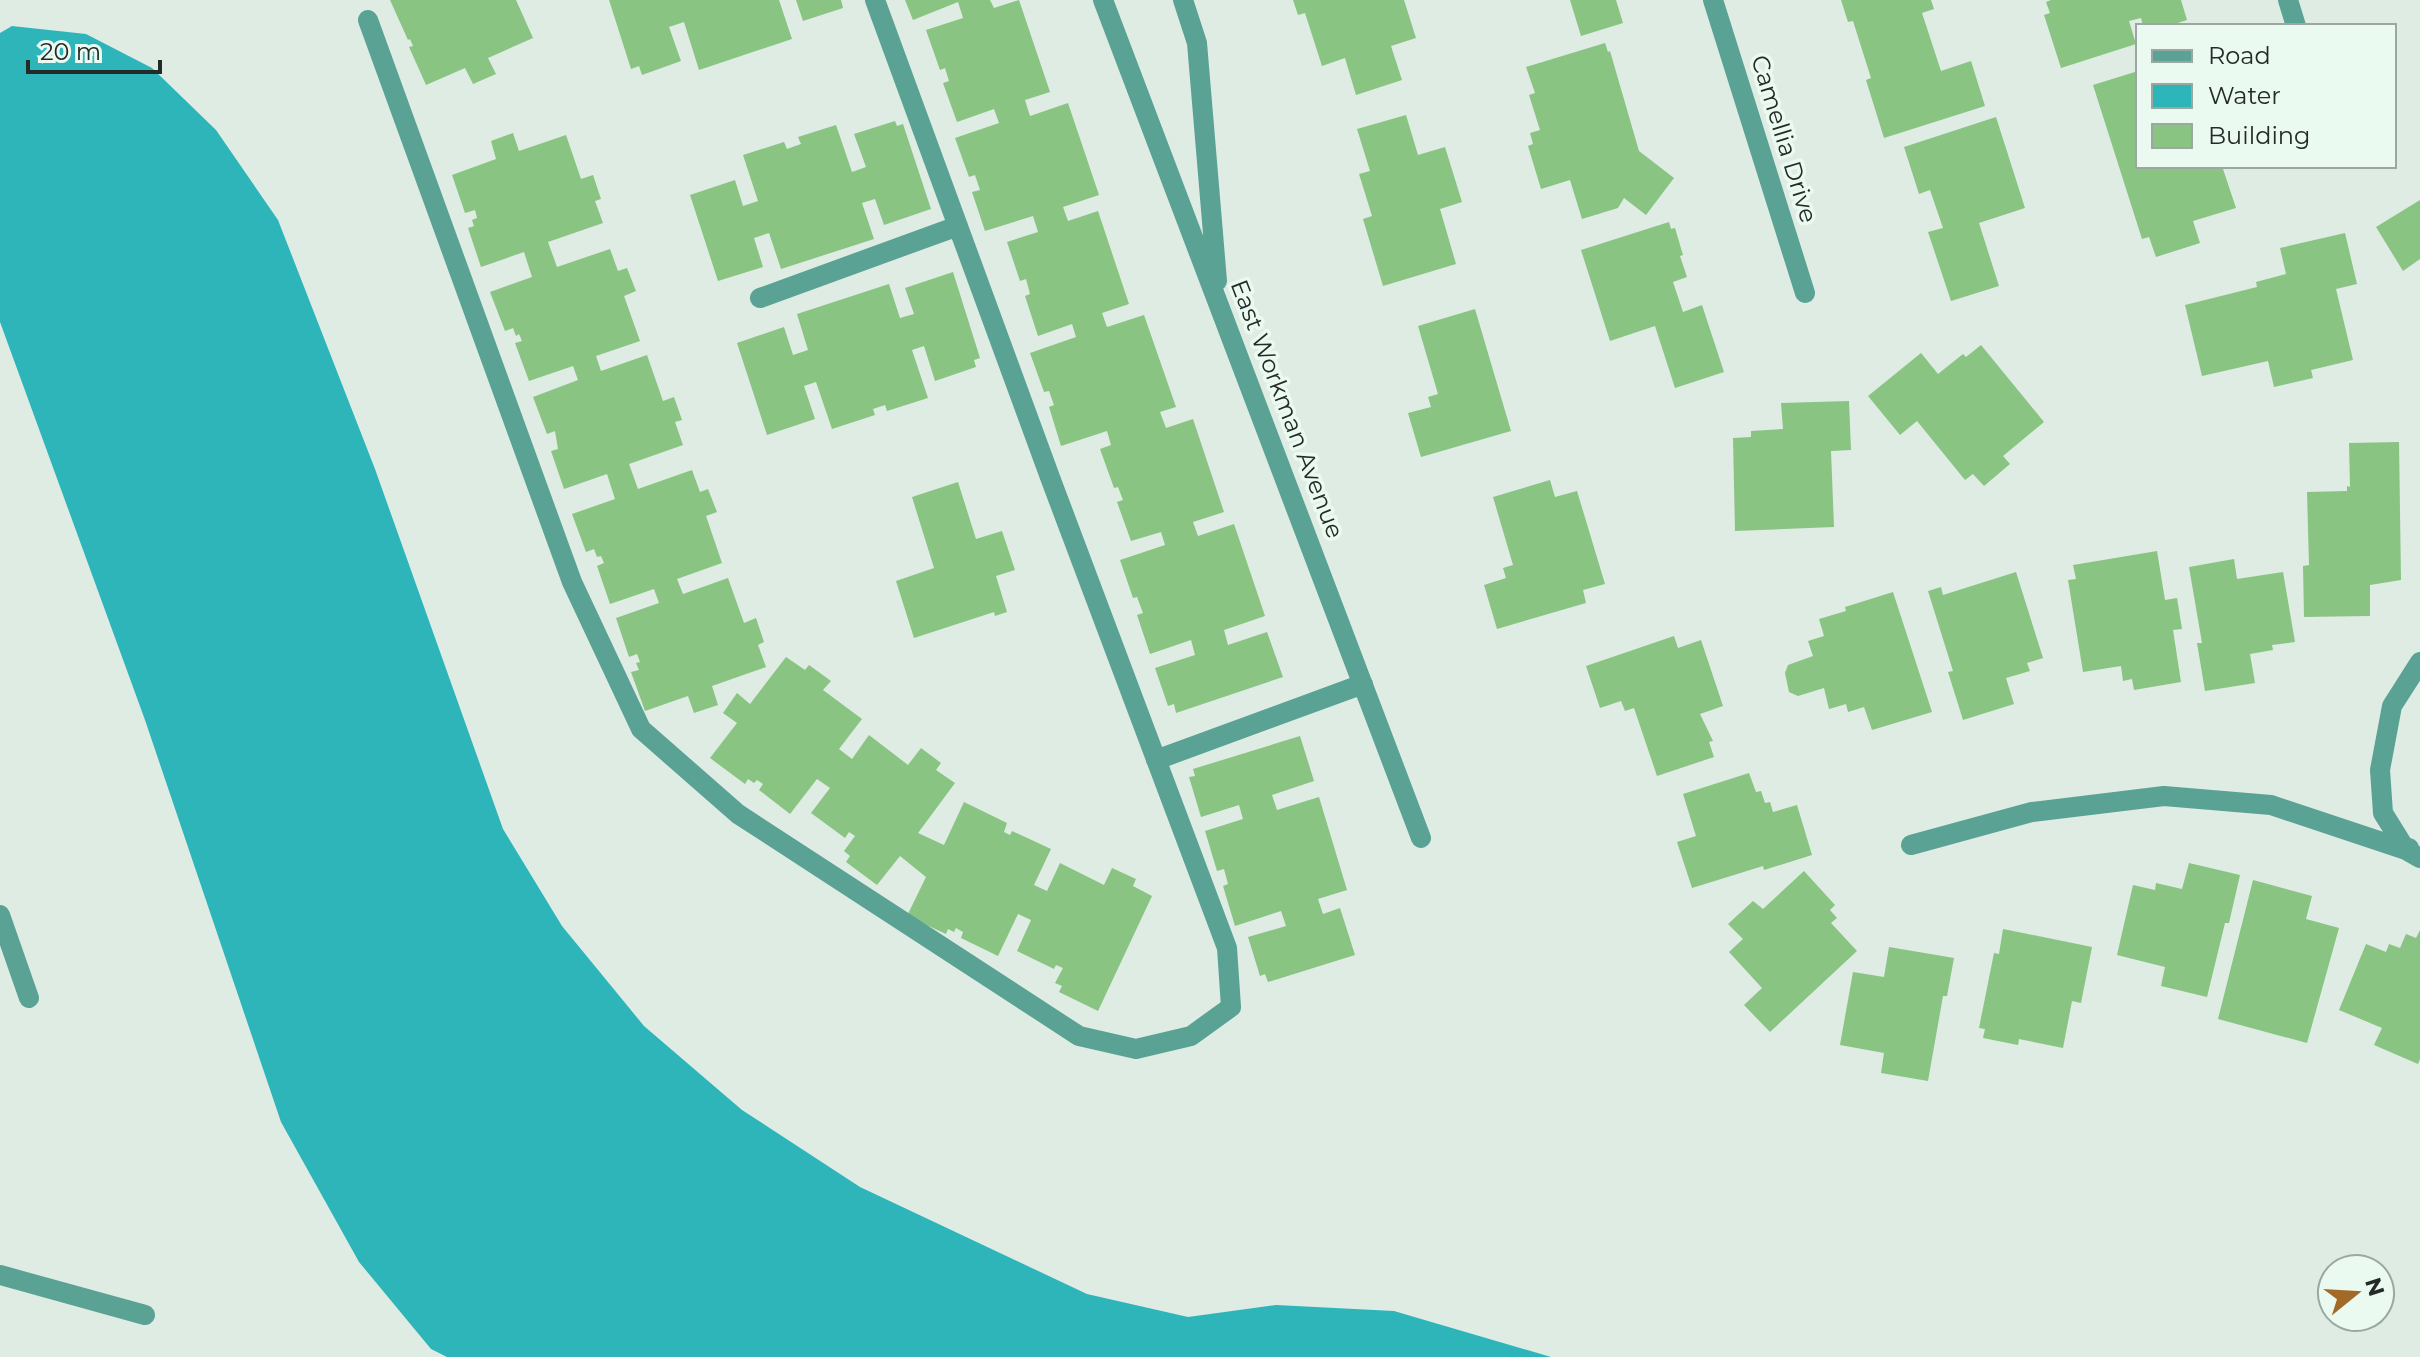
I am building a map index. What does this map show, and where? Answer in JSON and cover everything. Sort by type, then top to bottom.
[{"type":"street","points":[[368,20],[572,582],[641,729],[738,814],[1079,1036],[1136,1049],[1191,1036],[1231,1007],[1227,948],[875,0]]},
{"type":"street","name":"East Workman Avenue","points":[[1103,0],[1421,838]]},
{"type":"street","points":[[1183,0],[1197,43],[1219,304]]},
{"type":"street","name":"Camellia Drive","points":[[1713,0],[1805,293]]},
{"type":"street","points":[[2288,0],[2295,24]]},
{"type":"street","points":[[760,298],[958,226]]},
{"type":"street","points":[[2415,851],[2383,813],[2380,770],[2392,706],[2420,662]]},
{"type":"street","points":[[1156,760],[1363,684]]},
{"type":"street","points":[[1911,845],[2032,812],[2164,796],[2271,805],[2415,851]]},
{"type":"street","points":[[0,915],[29,998]]},
{"type":"street","points":[[0,1275],[145,1315]]},
{"type":"water","points":[[12,26],[86,34],[152,68],[216,130],[278,220],[375,469],[503,829],[562,926],[644,1026],[742,1110],[860,1187],[1087,1294],[1188,1317],[1276,1305],[1394,1311],[1551,1357],[447,1357],[431,1349],[359,1262],[281,1122],[145,720],[0,322],[0,33]]},
{"type":"building","points":[[390,0],[516,0],[533,38],[488,58],[496,74],[473,84],[465,68],[426,85],[409,47],[413,46]]},
{"type":"building","points":[[609,0],[779,0],[792,39],[699,70],[684,22],[669,27],[681,61],[642,75],[639,66],[631,69]]},
{"type":"building","points":[[796,0],[841,0],[843,8],[803,21]]},
{"type":"building","points":[[905,0],[990,0],[994,8],[1019,0],[1050,92],[1025,100],[1030,116],[1068,103],[1099,195],[1063,207],[1068,221],[1098,211],[1129,304],[1102,313],[1107,327],[1144,315],[1176,407],[1160,412],[1166,428],[1193,419],[1224,512],[1193,522],[1198,536],[1234,524],[1265,616],[1224,630],[1228,645],[1267,632],[1283,677],[1176,713],[1174,704],[1168,706],[1155,668],[1195,655],[1191,640],[1150,654],[1137,615],[1143,613],[1137,597],[1133,598],[1120,560],[1165,545],[1161,532],[1131,541],[1117,502],[1123,500],[1118,487],[1114,488],[1100,449],[1111,445],[1107,431],[1061,446],[1049,407],[1054,405],[1049,391],[1044,392],[1030,353],[1076,337],[1072,324],[1038,336],[1025,296],[1030,294],[1026,279],[1020,281],[1007,242],[1038,232],[1033,216],[985,231],[972,192],[980,190],[975,175],[969,177],[955,138],[999,123],[994,109],[957,122],[943,83],[949,81],[945,68],[940,70],[926,30],[963,18],[958,2],[913,20]]},
{"type":"building","points":[[1293,0],[1404,0],[1416,38],[1391,46],[1402,80],[1356,95],[1345,58],[1322,66],[1305,13],[1298,15]]},
{"type":"building","points":[[1570,0],[1616,0],[1623,23],[1581,36]]},
{"type":"building","points":[[1841,0],[1931,0],[1934,9],[1922,13],[1941,71],[1971,61],[1985,106],[1884,138],[1866,80],[1871,78],[1853,21],[1848,22]]},
{"type":"building","points":[[2181,0],[2187,20],[2174,24],[2142,24],[2141,18],[2129,21],[2136,44],[2061,68],[2044,15],[2050,13],[2046,2]]},
{"type":"building","points":[[1605,43],[1639,151],[1674,178],[1646,215],[1624,198],[1618,208],[1582,219],[1570,180],[1541,189],[1528,146],[1533,144],[1530,133],[1540,130],[1529,95],[1535,93],[1526,67]]},
{"type":"building","points":[[2136,72],[2136,168],[2223,168],[2236,208],[2193,221],[2200,243],[2156,257],[2149,237],[2142,239],[2093,85]]},
{"type":"building","points":[[1406,115],[1418,155],[1445,147],[1462,202],[1440,209],[1456,264],[1383,286],[1363,219],[1372,216],[1359,174],[1370,171],[1357,129]]},
{"type":"building","points":[[1996,117],[2025,208],[1979,223],[1999,286],[1951,301],[1928,232],[1943,228],[1930,190],[1919,194],[1904,147]]},
{"type":"building","points":[[895,121],[897,126],[903,124],[931,209],[884,225],[875,199],[862,203],[874,239],[781,269],[769,233],[754,238],[763,267],[718,281],[690,195],[735,180],[743,206],[758,201],[743,155],[784,142],[787,149],[801,144],[798,137],[836,125],[852,172],[866,167],[854,134]]},
{"type":"building","points":[[513,133],[519,151],[566,135],[581,179],[593,175],[601,199],[595,201],[603,223],[548,242],[557,267],[610,249],[618,271],[627,268],[636,291],[624,296],[640,341],[596,356],[601,371],[647,355],[663,401],[674,397],[682,420],[675,422],[683,445],[629,464],[638,489],[692,470],[700,492],[708,489],[717,512],[706,516],[722,563],[677,579],[683,594],[728,578],[744,623],[756,618],[764,642],[758,645],[766,667],[712,686],[718,705],[694,713],[688,696],[645,711],[631,672],[639,670],[636,663],[640,662],[637,654],[629,657],[616,618],[659,603],[654,589],[610,604],[597,566],[604,563],[594,549],[586,552],[572,514],[615,499],[607,474],[564,489],[551,451],[558,449],[555,431],[547,434],[533,397],[578,380],[573,366],[529,381],[515,343],[522,341],[519,334],[516,336],[513,328],[505,331],[490,292],[532,277],[524,252],[481,267],[468,228],[474,226],[472,220],[477,218],[475,210],[465,213],[452,175],[496,159],[491,141]]},
{"type":"building","points":[[2420,200],[2420,259],[2403,271],[2376,227]]},
{"type":"building","points":[[1669,222],[1671,229],[1675,228],[1687,277],[1673,282],[1683,312],[1702,305],[1724,372],[1675,388],[1655,326],[1610,341],[1581,250]]},
{"type":"building","points":[[2345,233],[2357,284],[2336,289],[2353,360],[2311,370],[2313,378],[2274,387],[2268,361],[2202,376],[2185,305],[2257,287],[2256,282],[2286,274],[2280,248]]},
{"type":"building","points":[[953,272],[980,358],[974,360],[976,367],[935,381],[924,346],[912,350],[928,398],[887,411],[885,405],[873,409],[875,415],[832,429],[816,382],[804,386],[815,419],[767,435],[737,343],[784,327],[793,355],[808,350],[797,314],[889,284],[900,318],[914,314],[905,288]]},
{"type":"building","points":[[1475,309],[1511,431],[1421,457],[1408,413],[1431,407],[1428,397],[1438,394],[1418,326]]},
{"type":"building","points":[[1981,345],[2044,422],[2003,456],[2010,464],[1984,486],[1973,474],[1965,480],[1917,421],[1900,435],[1868,396],[1921,353],[1938,374],[1963,354],[1966,357]]},
{"type":"building","points":[[1849,401],[1851,450],[1831,451],[1834,527],[1735,531],[1733,438],[1751,437],[1751,431],[1783,429],[1781,403]]},
{"type":"building","points":[[2399,442],[2401,580],[2370,585],[2370,616],[2304,617],[2303,566],[2309,565],[2307,492],[2347,491],[2347,486],[2350,487],[2349,443]]},
{"type":"building","points":[[1550,480],[1555,497],[1577,491],[1605,584],[1583,590],[1586,603],[1497,629],[1484,585],[1506,578],[1503,568],[1513,565],[1493,497]]},
{"type":"building","points":[[958,482],[976,539],[1002,531],[1015,570],[996,576],[1007,612],[995,616],[994,612],[914,638],[896,581],[934,568],[912,497]]},
{"type":"building","points":[[2157,551],[2165,600],[2177,598],[2182,629],[2173,630],[2181,682],[2134,690],[2132,679],[2123,681],[2121,666],[2083,672],[2068,580],[2076,579],[2073,565]]},
{"type":"building","points":[[2234,559],[2237,579],[2283,572],[2295,642],[2272,645],[2273,650],[2250,654],[2255,683],[2205,691],[2197,643],[2202,643],[2189,567]]},
{"type":"building","points":[[2016,572],[2043,658],[2027,663],[2030,671],[2006,678],[2014,704],[1963,720],[1948,672],[1953,671],[1928,591],[1941,587],[1943,595]]},
{"type":"building","points":[[1893,592],[1932,712],[1872,730],[1864,707],[1848,712],[1846,704],[1829,709],[1824,688],[1798,696],[1789,692],[1785,673],[1788,665],[1813,656],[1808,641],[1824,636],[1819,619]]},
{"type":"building","points":[[1674,636],[1678,648],[1701,640],[1723,706],[1700,714],[1713,741],[1709,742],[1714,757],[1657,776],[1634,708],[1625,711],[1621,701],[1600,708],[1586,666]]},
{"type":"building","points":[[786,657],[805,670],[809,665],[831,681],[823,690],[862,719],[839,749],[852,759],[869,735],[908,765],[921,748],[941,763],[936,770],[955,783],[918,833],[944,845],[964,802],[1007,823],[1004,832],[1010,835],[1012,831],[1051,849],[1034,885],[1047,891],[1060,863],[1104,885],[1112,868],[1136,879],[1133,886],[1152,896],[1098,1011],[1059,992],[1062,986],[1055,983],[1063,968],[1056,965],[1054,969],[1017,951],[1031,920],[1018,914],[998,956],[961,938],[963,932],[956,928],[954,932],[948,929],[946,934],[907,916],[926,877],[900,856],[877,885],[846,862],[850,856],[844,851],[855,836],[849,832],[845,838],[811,813],[830,788],[817,779],[790,814],[759,790],[763,784],[748,779],[745,784],[710,758],[737,723],[723,713],[737,693],[750,704]]},
{"type":"building","points":[[1300,736],[1314,781],[1272,795],[1277,810],[1319,797],[1347,890],[1318,899],[1323,914],[1340,908],[1355,955],[1268,982],[1265,974],[1260,976],[1248,937],[1286,926],[1281,911],[1235,926],[1223,886],[1228,884],[1224,869],[1217,871],[1205,831],[1243,819],[1239,805],[1201,817],[1189,777],[1195,776],[1193,769]]},
{"type":"building","points":[[1749,773],[1756,792],[1761,791],[1765,803],[1770,802],[1773,812],[1797,805],[1812,855],[1692,888],[1677,842],[1696,836],[1683,794]]},
{"type":"building","points":[[2189,863],[2240,875],[2207,997],[2161,986],[2165,967],[2117,955],[2133,885],[2155,890],[2156,883],[2182,889]]},
{"type":"building","points":[[1804,871],[1835,905],[1830,910],[1837,918],[1831,923],[1857,951],[1770,1032],[1744,1005],[1762,988],[1729,952],[1743,939],[1728,924],[1753,901],[1763,909]]},
{"type":"building","points":[[2253,880],[2312,896],[2306,919],[2339,928],[2307,1043],[2218,1019]]},
{"type":"building","points":[[2003,929],[2092,947],[2081,1003],[2072,1001],[2063,1048],[2019,1039],[2018,1045],[1983,1038],[1985,1029],[1979,1028],[1994,953],[1999,954]]},
{"type":"building","points":[[2420,930],[2418,1064],[2374,1045],[2382,1028],[2339,1010],[2366,944],[2386,952],[2389,944],[2400,948],[2406,934],[2416,938]]},
{"type":"building","points":[[1889,947],[1954,958],[1947,996],[1943,996],[1928,1081],[1881,1073],[1884,1053],[1840,1045],[1853,972],[1884,977]]}]
